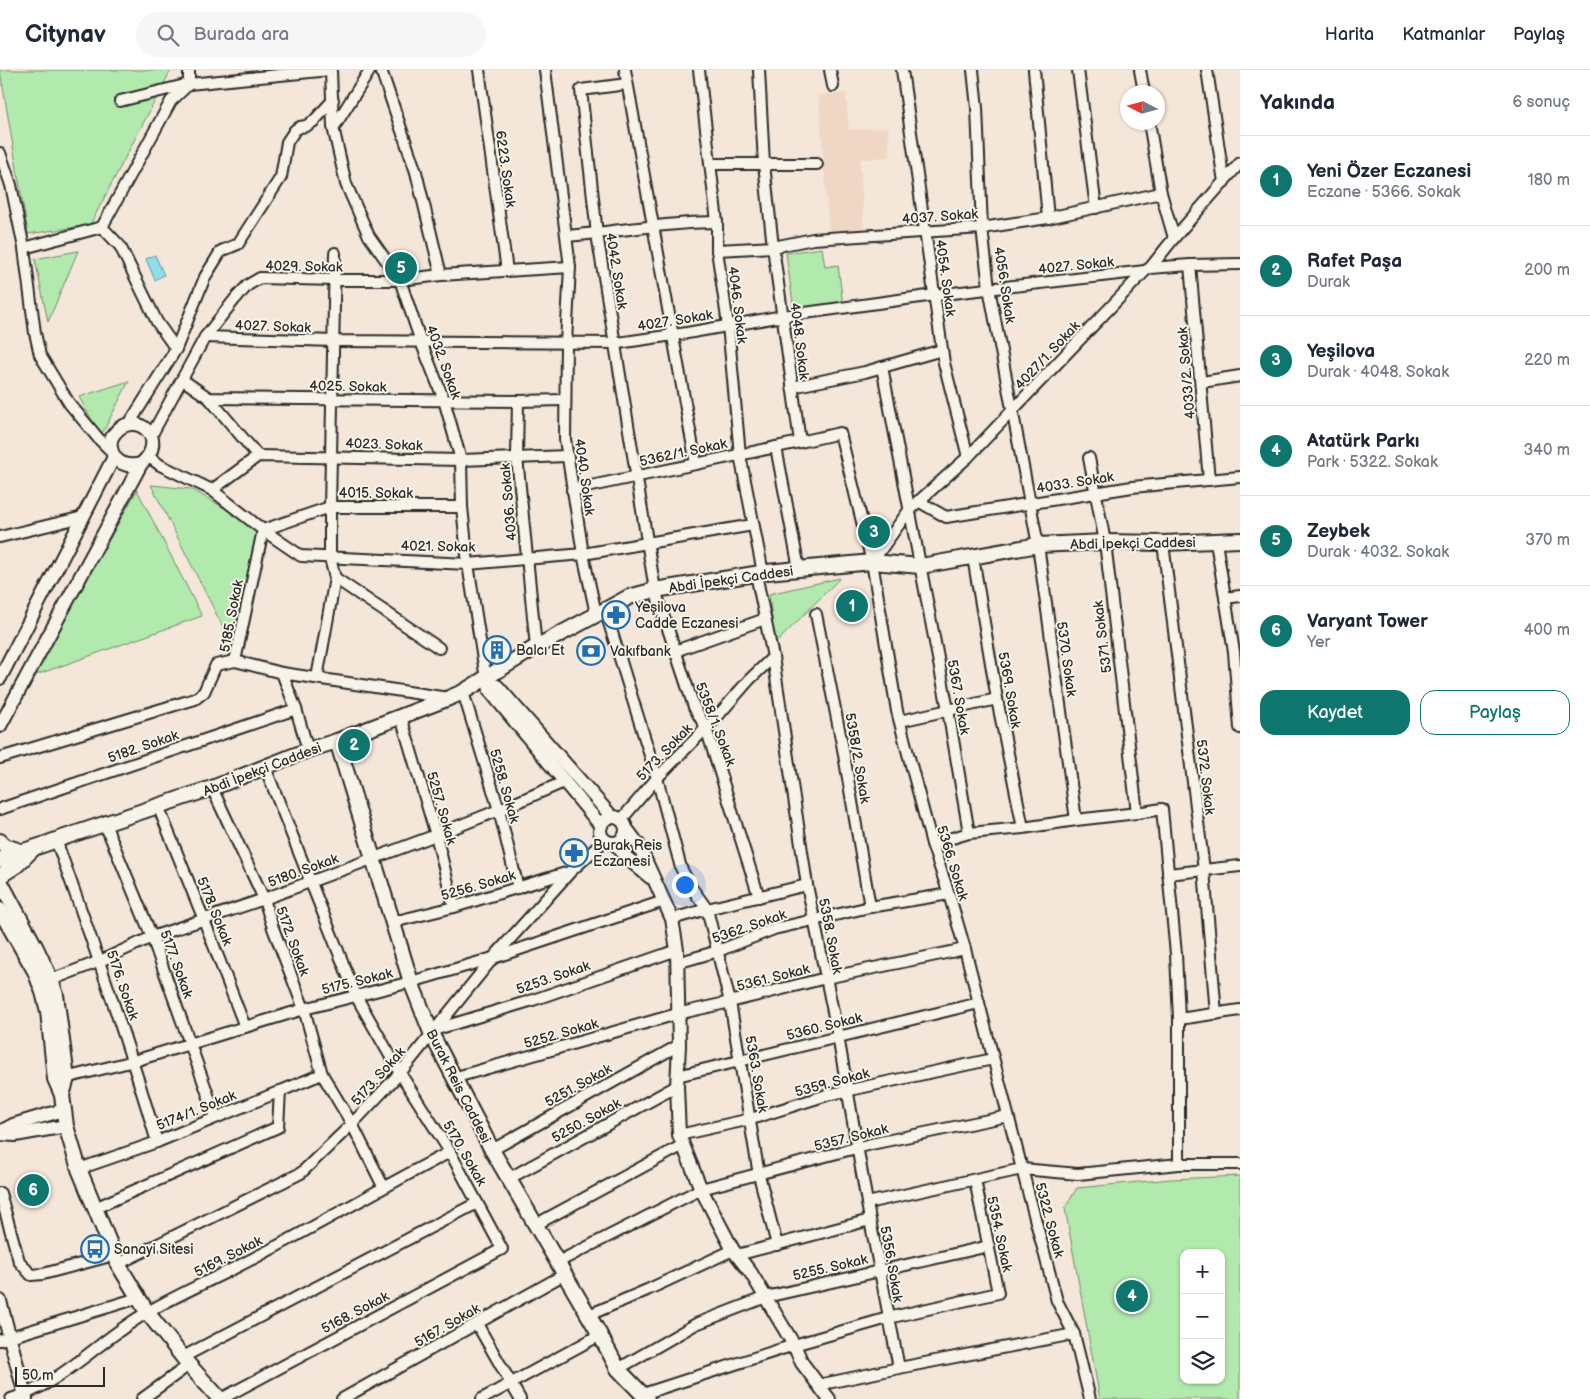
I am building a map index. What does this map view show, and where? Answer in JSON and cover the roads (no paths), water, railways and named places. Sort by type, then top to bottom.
[{"type":"main road","name":"Abdi İpekçi Caddesi","points":[[0,860],[212,788],[449,698],[488,681],[536,647],[600,612],[629,597],[654,590],[759,573],[872,562],[921,566],[1038,545],[1240,540]]},
{"type":"main road","name":"Burak Reis Caddesi","points":[[337,741],[411,982],[435,1032],[453,1078],[508,1179],[589,1315],[618,1369],[645,1397]]},
{"type":"main road","points":[[0,841],[5,846],[27,850]]},
{"type":"main road","name":"Abdi İpekçi Caddesi","points":[[0,876],[17,865],[27,850]]},
{"type":"main road","points":[[0,881],[51,980],[58,1008],[63,1110],[66,1126],[79,1169],[116,1259],[147,1312],[186,1361],[221,1399]]},
{"type":"main road","points":[[0,910],[35,971],[43,992],[61,1079]]},
{"type":"street","points":[[189,70],[190,84]]},
{"type":"street","points":[[120,101],[190,84],[331,70]]},
{"type":"street","name":"4032. Sokak","points":[[331,70],[333,127],[346,184],[369,236],[400,280],[421,342],[444,400],[461,460],[462,507],[468,564],[488,681]]},
{"type":"street","points":[[333,127],[370,70]]},
{"type":"street","points":[[381,70],[416,172],[441,275]]},
{"type":"street","name":"6223. Sokak","points":[[479,70],[507,271]]},
{"type":"street","points":[[545,70],[570,267]]},
{"type":"street","points":[[625,70],[696,464]]},
{"type":"street","name":"4046. Sokak","points":[[699,70],[717,222],[718,250],[728,326],[740,455],[753,524],[759,573]]},
{"type":"street","name":"4048. Sokak","points":[[759,70],[764,164],[773,247],[800,442]]},
{"type":"street","points":[[830,70],[832,86]]},
{"type":"street","name":"4054. Sokak","points":[[902,70],[942,350],[968,457]]},
{"type":"street","name":"4056. Sokak","points":[[973,70],[977,108],[982,228],[989,288],[1030,502]]},
{"type":"street","points":[[1034,70],[1048,218]]},
{"type":"street","points":[[1078,70],[1096,208]]},
{"type":"street","points":[[1140,70],[1143,85]]},
{"type":"street","points":[[1207,70],[1224,182]]},
{"type":"street","points":[[24,248],[102,227],[171,101],[190,84]]},
{"type":"street","name":"4042. Sokak","points":[[627,84],[580,90],[597,234],[654,590]]},
{"type":"street","points":[[0,678],[83,517],[113,454],[110,444],[112,436],[119,428],[129,424],[176,349],[205,277],[221,251],[238,244],[281,177],[287,142],[295,130],[300,126],[310,124],[332,100]]},
{"type":"street","points":[[1150,130],[1162,192],[1174,238]]},
{"type":"street","points":[[0,153],[11,185],[24,248],[35,332],[40,354],[69,403],[113,454]]},
{"type":"street","name":"4027/1. Sokak","points":[[872,562],[918,501],[968,457],[1013,411],[1148,269],[1240,163]]},
{"type":"street","points":[[710,164],[817,164]]},
{"type":"street","points":[[0,188],[11,185]]},
{"type":"street","name":"4037. Sokak","points":[[718,250],[773,247],[813,240],[982,228],[1048,218],[1162,192]]},
{"type":"street","points":[[567,236],[653,228],[684,222],[717,222]]},
{"type":"street","points":[[102,227],[120,246],[156,322],[176,349]]},
{"type":"street","points":[[317,678],[335,578],[330,558],[330,507],[335,253]]},
{"type":"street","name":"4027. Sokak","points":[[205,337],[334,341],[614,343],[674,335],[783,316],[989,288],[1190,264],[1240,264]]},
{"type":"street","name":"4033/2. Sokak","points":[[1190,264],[1202,382],[1209,480]]},
{"type":"street","name":"4029. Sokak","points":[[148,450],[205,337],[235,299],[254,281],[260,278],[400,280],[441,275],[570,267]]},
{"type":"street","name":"4040. Sokak","points":[[570,267],[564,400],[567,456],[583,554],[600,612]]},
{"type":"street","points":[[792,387],[882,367],[942,350]]},
{"type":"street","name":"5367. Sokak","points":[[882,367],[948,710],[969,834]]},
{"type":"street","points":[[1202,382],[1240,376]]},
{"type":"street","points":[[183,380],[209,398],[258,456],[212,490]]},
{"type":"street","name":"4025. Sokak","points":[[209,398],[518,401]]},
{"type":"street","points":[[518,401],[564,400]]},
{"type":"street","name":"4036. Sokak","points":[[518,401],[517,458],[536,647]]},
{"type":"street","name":"4021. Sokak","points":[[129,424],[142,426],[148,450],[160,465],[212,490],[263,530],[301,556],[468,564],[583,554],[753,524]]},
{"type":"street","points":[[800,442],[840,433],[872,562]]},
{"type":"street","name":"5362/1. Sokak","points":[[572,490],[800,442]]},
{"type":"street","points":[[776,447],[799,569]]},
{"type":"street","points":[[0,726],[148,450]]},
{"type":"street","name":"4021. Sokak","points":[[113,454],[119,462],[126,466],[134,466],[148,450]]},
{"type":"street","name":"4023. Sokak","points":[[258,456],[461,460],[567,456]]},
{"type":"street","name":"5371. Sokak","points":[[1089,458],[1104,542],[1137,813]]},
{"type":"street","name":"4033. Sokak","points":[[918,501],[946,517],[1132,487],[1240,477]]},
{"type":"street","name":"5370. Sokak","points":[[1030,502],[1038,545],[1076,820]]},
{"type":"street","name":"4015. Sokak","points":[[263,530],[330,507],[462,507]]},
{"type":"street","points":[[0,537],[83,517]]},
{"type":"street","name":"5185. Sokak","points":[[263,530],[235,661],[282,672],[449,698]]},
{"type":"street","points":[[1216,542],[1225,598],[1237,651],[1240,728]]},
{"type":"street","name":"5372. Sokak","points":[[1163,543],[1204,870],[1216,1014]]},
{"type":"street","name":"5369. Sokak","points":[[973,557],[997,699],[1023,828]]},
{"type":"street","name":"5366. Sokak","points":[[872,562],[900,721],[932,844],[949,894],[979,1003],[1022,1169]]},
{"type":"street","points":[[759,573],[772,657]]},
{"type":"street","points":[[335,578],[439,648]]},
{"type":"street","name":"5358/1. Sokak","points":[[654,590],[694,707],[706,728],[759,897]]},
{"type":"street","points":[[1225,598],[1240,596]]},
{"type":"street","name":"5363. Sokak","points":[[600,612],[657,778],[681,868],[707,910],[730,1002],[760,1175],[776,1245]]},
{"type":"street","name":"5358/2. Sokak","points":[[816,614],[843,749],[870,908]]},
{"type":"street","points":[[675,650],[765,619]]},
{"type":"street","name":"5173. Sokak","points":[[620,822],[657,778],[772,657]]},
{"type":"street","name":"5358. Sokak","points":[[772,657],[807,885],[838,1036],[870,1220]]},
{"type":"street","points":[[0,758],[195,699],[204,692],[216,666],[235,661]]},
{"type":"street","points":[[282,672],[296,709],[308,750]]},
{"type":"street","points":[[488,681],[490,691],[601,826],[602,836],[654,881]]},
{"type":"street","points":[[488,681],[497,686],[638,844],[672,919],[677,950],[679,1045],[677,1081],[681,1140],[701,1189],[735,1253],[751,1273],[766,1297],[794,1345],[802,1363],[830,1399]]},
{"type":"street","name":"5258. Sokak","points":[[463,692],[499,810],[518,888]]},
{"type":"street","points":[[900,721],[997,699]]},
{"type":"street","name":"5182. Sokak","points":[[0,809],[296,709]]},
{"type":"street","name":"5257. Sokak","points":[[401,717],[436,835],[454,907]]},
{"type":"street","name":"5170. Sokak","points":[[265,767],[356,996],[400,1073],[450,1152],[502,1249]]},
{"type":"street","name":"5180. Sokak","points":[[51,980],[100,961],[152,937],[264,899],[436,835],[564,782]]},
{"type":"street","name":"5172. Sokak","points":[[212,788],[264,899],[304,1009],[322,1074],[352,1124],[383,1186]]},
{"type":"street","name":"5178. Sokak","points":[[158,806],[245,1027]]},
{"type":"street","points":[[932,844],[969,834],[1162,809],[1176,954],[1179,1164]]},
{"type":"street","points":[[601,826],[607,818],[620,822]]},
{"type":"street","points":[[610,841],[623,838],[620,822]]},
{"type":"street","name":"5177. Sokak","points":[[105,824],[152,937],[216,1117]]},
{"type":"street","name":"5176. Sokak","points":[[56,840],[134,1061],[156,1142]]},
{"type":"street","name":"5173. Sokak","points":[[0,1193],[19,1261],[31,1275],[116,1259],[300,1172],[352,1124],[400,1073],[493,958],[571,871],[610,841]]},
{"type":"street","points":[[1168,874],[1240,866]]},
{"type":"street","name":"5256. Sokak","points":[[393,922],[454,907],[571,871]]},
{"type":"street","points":[[672,919],[807,885]]},
{"type":"street","name":"5362. Sokak","points":[[677,964],[718,951],[774,929],[870,908],[949,894]]},
{"type":"street","name":"5175. Sokak","points":[[61,1079],[134,1061],[304,1009],[411,982],[493,958],[664,902]]},
{"type":"street","name":"5361. Sokak","points":[[677,1014],[826,978],[964,949]]},
{"type":"street","name":"5253. Sokak","points":[[435,1032],[677,950]]},
{"type":"street","name":"5360. Sokak","points":[[677,1081],[740,1061],[979,1003]]},
{"type":"street","points":[[1178,1019],[1240,1010]]},
{"type":"street","name":"5252. Sokak","points":[[453,1078],[677,1014]]},
{"type":"street","name":"5251. Sokak","points":[[492,1150],[679,1045]]},
{"type":"street","name":"5359. Sokak","points":[[535,1225],[681,1140],[827,1095],[993,1059]]},
{"type":"street","name":"5174/1. Sokak","points":[[79,1169],[156,1142],[322,1074]]},
{"type":"street","name":"5250. Sokak","points":[[508,1179],[677,1081]]},
{"type":"street","points":[[95,1208],[278,1127],[280,1091]]},
{"type":"street","points":[[0,1133],[13,1125],[63,1110]]},
{"type":"street","name":"5357. Sokak","points":[[701,1189],[857,1148],[1008,1116]]},
{"type":"street","points":[[0,1133],[15,1135],[66,1126]]},
{"type":"street","name":"5169. Sokak","points":[[11,1399],[25,1397],[46,1384],[147,1312],[261,1255],[383,1186],[450,1152]]},
{"type":"street","name":"5322. Sokak","points":[[1090,1399],[1074,1334],[1058,1301],[1022,1169],[1078,1174],[1179,1164],[1240,1164]]},
{"type":"street","points":[[867,1203],[1022,1169]]},
{"type":"street","name":"5354. Sokak","points":[[645,1397],[794,1345],[888,1318],[998,1292],[975,1180]]},
{"type":"street","name":"5167. Sokak","points":[[342,1399],[477,1324],[561,1268],[701,1189]]},
{"type":"street","points":[[142,1399],[186,1361],[477,1203]]},
{"type":"street","name":"5356. Sokak","points":[[589,1315],[735,1253],[776,1245],[870,1220],[899,1368]]},
{"type":"street","name":"5255. Sokak","points":[[618,1369],[696,1324],[766,1297],[989,1246]]},
{"type":"street","name":"5168. Sokak","points":[[221,1399],[502,1249]]},
{"type":"street","points":[[5,1339],[138,1298]]},
{"type":"street","points":[[0,1301],[5,1339],[25,1397]]},
{"type":"street","points":[[477,1324],[520,1399]]},
{"type":"street","points":[[818,1385],[1074,1334]]},
{"type":"street","points":[[482,1399],[600,1335]]},
{"type":"water","points":[[155,255],[164,275],[155,280],[146,259]]},
{"type":"place","name":"Zeybek","points":[[401,268]]},
{"type":"place","name":"Yeşilova","points":[[874,532]]},
{"type":"place","name":"Yeni Özer Eczanesi","points":[[852,606]]},
{"type":"place","name":"Yeşilova Cadde Eczanesi","points":[[616,615]]},
{"type":"place","name":"Balcı Et","points":[[497,650]]},
{"type":"place","name":"Vakıfbank","points":[[591,651]]},
{"type":"place","name":"Rafet Paşa","points":[[354,745]]},
{"type":"place","name":"Burak Reis Eczanesi","points":[[574,853]]},
{"type":"place","name":"Varyant Tower","points":[[33,1190]]},
{"type":"place","name":"Sanayi Sitesi","points":[[95,1249]]},
{"type":"place","name":"Atatürk Parkı","points":[[1132,1296]]}]
